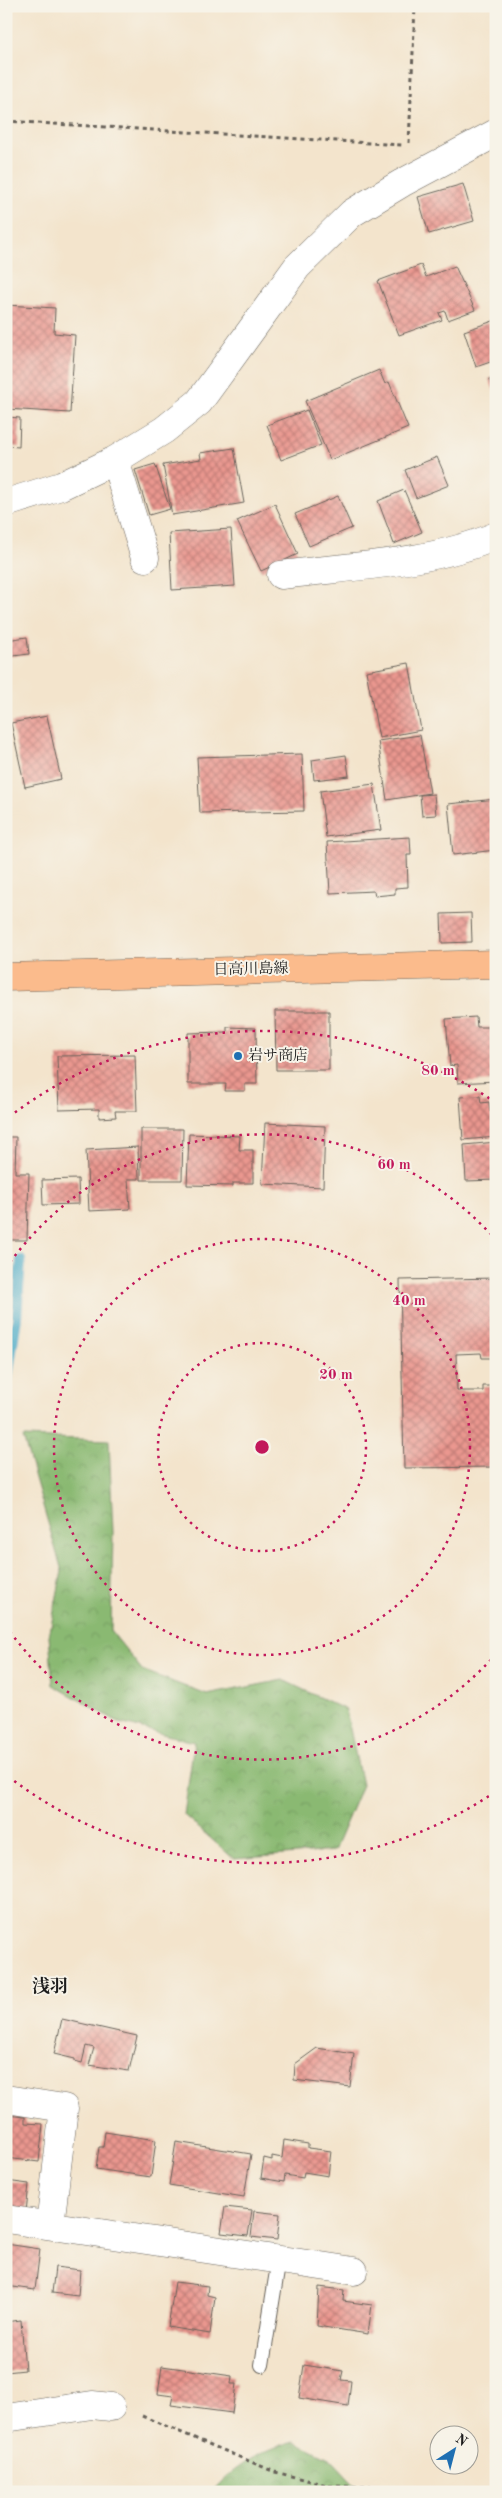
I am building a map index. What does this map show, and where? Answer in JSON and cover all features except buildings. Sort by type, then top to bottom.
[{"type":"main road","name":"日高川島線","points":[[6,976],[496,964]]},
{"type":"street","points":[[6,503],[61,486],[115,460],[164,430],[199,402],[297,267],[352,213],[402,183],[496,133]]},
{"type":"street","points":[[115,460],[145,558]]},
{"type":"street","points":[[281,575],[405,559],[473,546],[496,536]]},
{"type":"street","points":[[6,2099],[64,2108],[50,2225]]},
{"type":"street","points":[[6,2219],[354,2270]]},
{"type":"street","points":[[6,2418],[92,2405],[111,2407]]},
{"type":"lane","points":[[262,2365],[279,2259]]},
{"type":"path","points":[[6,121],[409,145],[414,6]]},
{"type":"path","points":[[111,2407],[126,2409],[275,2472],[330,2486],[413,2488],[435,2492]]},
{"type":"green space","points":[[23,1437],[109,1440],[113,1532],[111,1631],[142,1670],[207,1695],[283,1680],[346,1710],[362,1785],[334,1851],[234,1859],[184,1815],[194,1742],[120,1723],[53,1685],[49,1636],[62,1571]]},
{"type":"green space","points":[[295,2441],[331,2459],[362,2492],[212,2492],[240,2466],[271,2449]]},
{"type":"waterway","points":[[6,1390],[17,1318],[21,1260]]},
{"type":"place","name":"岩サ商店","points":[[238,1056]]},
{"type":"district","name":"浅羽","points":[[50,1987]]}]
